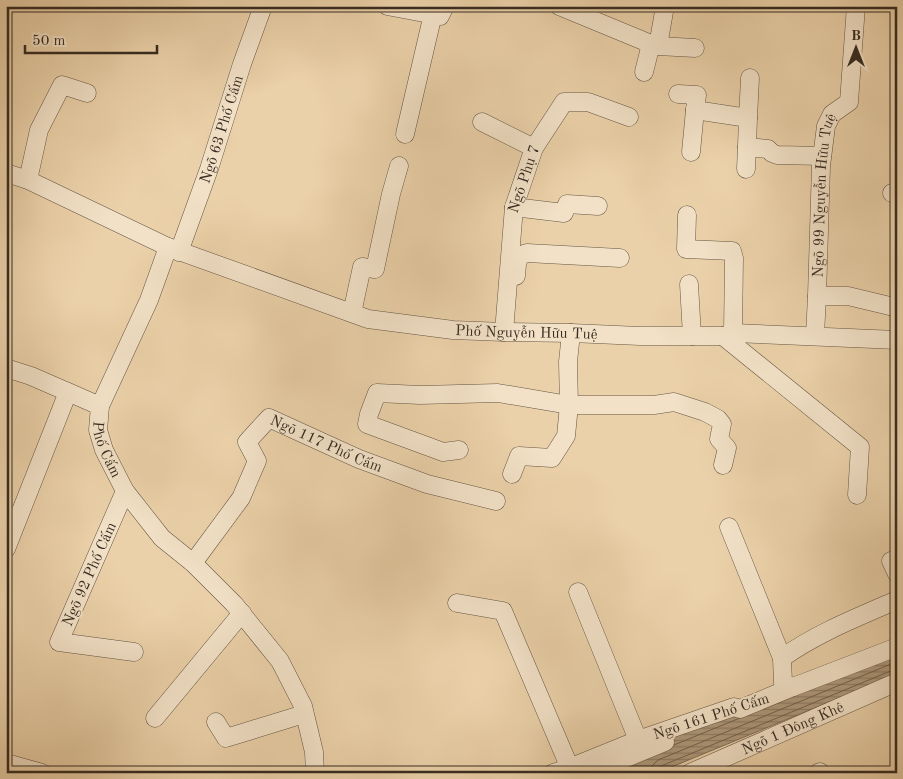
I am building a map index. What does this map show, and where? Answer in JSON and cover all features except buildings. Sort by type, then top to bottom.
[{"type":"street","name":"Ngõ 63 Phố Cấm","points":[[174,249],[209,169],[242,64],[263,6]]},
{"type":"street","points":[[387,6],[439,10],[405,134]]},
{"type":"street","points":[[559,6],[655,45],[695,48]]},
{"type":"street","points":[[644,72],[655,45],[665,6]]},
{"type":"street","name":"Ngõ 99 Nguyễn Hữu Tuệ","points":[[815,335],[822,156],[826,126],[832,114],[849,102],[856,6]]},
{"type":"street","points":[[746,169],[750,78]]},
{"type":"street","points":[[28,180],[39,130],[62,85],[88,92]]},
{"type":"street","points":[[678,94],[697,96],[691,152]]},
{"type":"street","name":"Ngõ Phụ 7","points":[[509,332],[514,207],[534,148],[564,102],[588,102],[629,116]]},
{"type":"street","points":[[696,110],[748,118]]},
{"type":"street","points":[[482,122],[534,148]]},
{"type":"street","points":[[747,147],[768,149],[777,155],[822,156]]},
{"type":"street","points":[[352,313],[362,267],[375,269],[399,166]]},
{"type":"street","points":[[6,173],[28,180],[174,249]]},
{"type":"street","points":[[514,207],[564,214],[567,204],[598,206]]},
{"type":"street","points":[[687,215],[686,249],[732,251],[734,258],[728,334],[860,447],[857,496]]},
{"type":"street","name":"Phố Nguyễn Hữu Tuệ","points":[[174,249],[368,319],[453,330],[640,336],[815,335],[897,340]]},
{"type":"street","name":"Phố Cấm","points":[[174,249],[100,406],[98,430],[104,450],[125,491],[162,538],[193,563],[242,613],[280,661],[303,706],[314,752],[315,773]]},
{"type":"street","points":[[509,332],[519,256],[527,253],[620,258]]},
{"type":"street","points":[[689,284],[692,336]]},
{"type":"street","points":[[817,296],[848,296],[894,307]]},
{"type":"street","points":[[512,474],[519,456],[552,458],[566,436],[569,405],[568,362],[571,333]]},
{"type":"street","points":[[6,368],[30,376],[100,406]]},
{"type":"street","points":[[6,549],[68,392]]},
{"type":"street","points":[[459,450],[443,452],[367,424],[377,393],[420,395],[498,393],[569,405],[654,405],[674,402],[705,412],[718,419],[722,424],[719,439],[727,448],[723,465]]},
{"type":"street","name":"Ngõ 117 Phố Cấm","points":[[193,563],[241,498],[257,461],[247,442],[269,418],[367,462],[427,484],[496,501]]},
{"type":"street","name":"Ngõ 92 Phố Cấm","points":[[125,491],[59,642],[134,652]]},
{"type":"street","points":[[728,527],[782,658],[783,682],[793,687]]},
{"type":"street","points":[[897,559],[891,561],[897,574]]},
{"type":"street","points":[[578,592],[638,740]]},
{"type":"street","points":[[782,658],[800,646],[897,600]]},
{"type":"street","points":[[457,604],[503,610],[565,771]]},
{"type":"street","points":[[156,718],[242,613]]},
{"type":"street","name":"Ngõ 161 Phố Cấm","points":[[565,771],[638,740],[674,733],[737,714],[740,709],[897,647]]},
{"type":"street","name":"Ngõ 1 Đông Khê","points":[[690,773],[897,682]]},
{"type":"street","points":[[216,722],[226,738],[304,714]]},
{"type":"street","points":[[589,773],[674,733]]},
{"type":"street","points":[[6,763],[42,773]]},
{"type":"street","points":[[6,768],[10,773]]},
{"type":"water","points":[[897,640],[897,674],[657,773],[577,773]]}]
